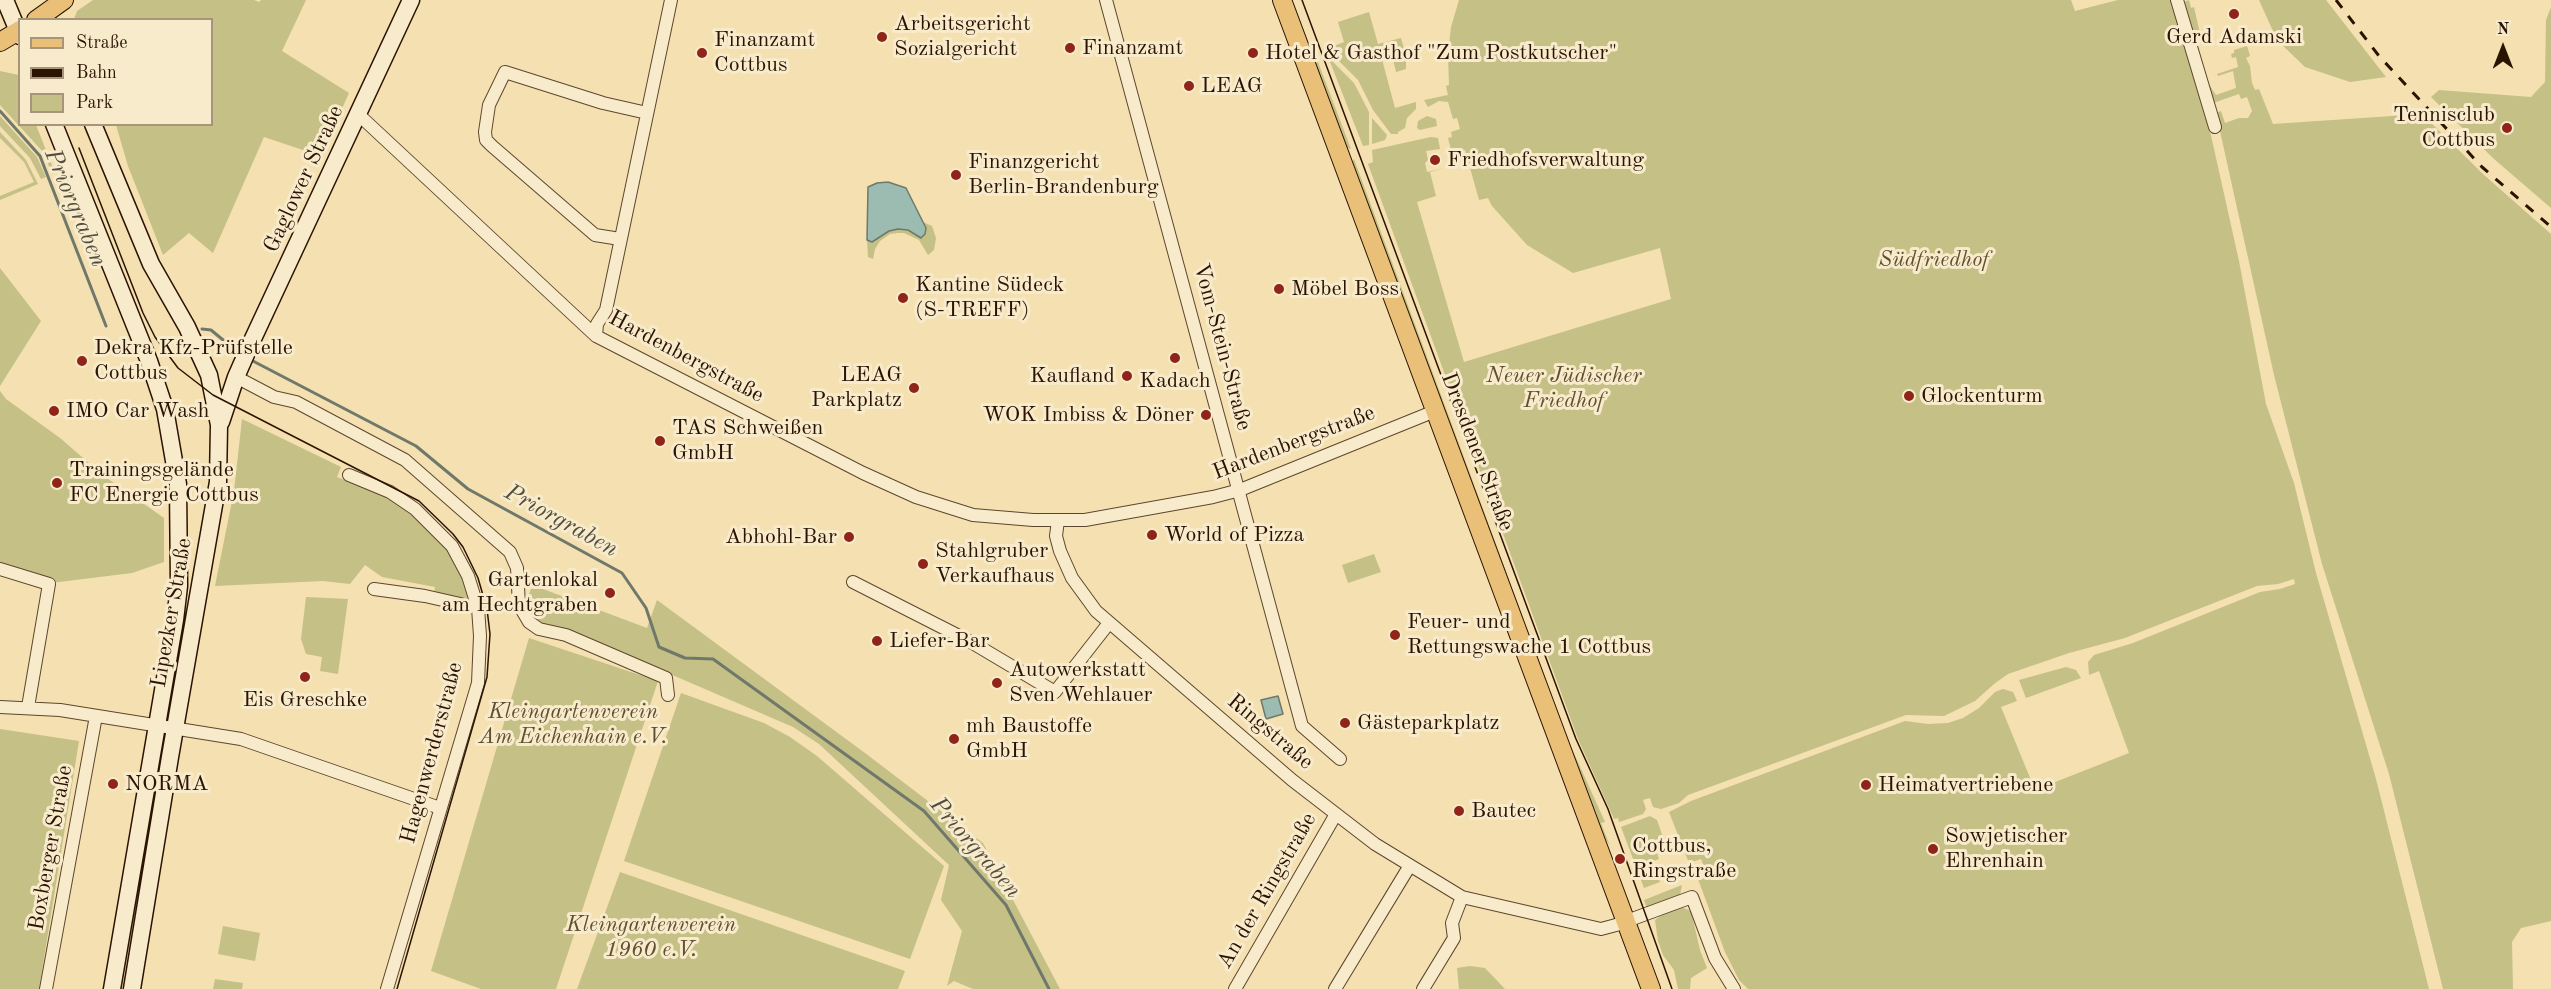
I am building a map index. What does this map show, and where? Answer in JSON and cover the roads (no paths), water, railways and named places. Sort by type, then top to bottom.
[{"type":"main road","points":[[5,0],[18,31]]},
{"type":"main road","points":[[45,13],[64,0]]},
{"type":"main road","name":"Gaglower Straße","points":[[219,425],[238,372],[411,0]]},
{"type":"main road","name":"Dresdener Straße","points":[[1282,0],[1398,306],[1434,411],[1532,664],[1651,989]]},
{"type":"main road","points":[[0,42],[18,33]]},
{"type":"main road","name":"Lipezker Straße","points":[[55,126],[149,361],[165,409],[177,468],[179,586],[166,727],[132,989]]},
{"type":"main road","name":"Lipezker Straße","points":[[94,126],[151,264],[187,327],[209,375],[219,425],[218,482],[112,989]]},
{"type":"main road","points":[[209,375],[225,378],[238,372]]},
{"type":"street","points":[[596,336],[597,324],[606,310],[671,0]]},
{"type":"street","name":"Vom-Stein-Straße","points":[[1106,0],[1302,726],[1340,759]]},
{"type":"street","points":[[2177,0],[2215,127]]},
{"type":"street","points":[[620,239],[595,235],[486,140],[489,105],[505,72],[603,103],[647,112]]},
{"type":"street","name":"Hardenbergstraße","points":[[359,115],[596,336],[863,473],[916,497],[973,515],[1085,520],[1240,490],[1434,411]]},
{"type":"street","points":[[238,372],[274,397],[296,402],[405,460],[510,552],[517,568],[519,605],[529,622],[539,629],[566,635],[666,678],[668,695]]},
{"type":"street","name":"Hagenwerderstraße","points":[[349,475],[390,492],[433,525],[452,546],[468,576],[478,608],[480,667],[478,683],[387,989]]},
{"type":"street","name":"Ringstraße","points":[[1054,520],[1060,551],[1072,578],[1096,611],[1292,780],[1409,867],[1462,897],[1601,929],[1692,897],[1715,958],[1734,989]]},
{"type":"street","points":[[0,569],[49,584],[28,707]]},
{"type":"street","points":[[853,582],[971,642],[1055,692],[1109,622]]},
{"type":"street","points":[[374,589],[478,608]]},
{"type":"street","points":[[0,707],[28,707],[96,716],[241,739],[440,808]]},
{"type":"street","name":"Boxberger Straße","points":[[46,989],[96,716]]},
{"type":"street","name":"An der Ringstraße","points":[[1235,989],[1336,814]]},
{"type":"street","points":[[1335,989],[1409,867]]},
{"type":"street","points":[[1423,989],[1454,938],[1452,923],[1462,897]]},
{"type":"water","points":[[888,182],[906,188],[926,228],[921,238],[908,230],[898,229],[889,231],[872,242],[867,240],[868,187]]},
{"type":"water","points":[[1278,696],[1283,714],[1266,719],[1261,700]]},
{"type":"waterway","name":"Priorgraben","points":[[0,111],[40,156],[106,326]]},
{"type":"waterway","name":"Priorgraben","points":[[202,329],[211,330],[240,354]]},
{"type":"waterway","name":"Priorgraben","points":[[251,360],[416,446],[468,489],[622,573],[646,608],[659,647],[685,658],[713,659],[924,811],[1006,905],[1049,989]]},
{"type":"tram line","points":[[1302,0],[1576,739],[1608,809],[1672,989]]},
{"type":"tram line","points":[[79,148],[143,313],[155,337],[178,368],[213,395],[419,501],[463,547],[478,578],[487,609],[490,634],[487,677],[397,989]]},
{"type":"railway","points":[[2336,0],[2379,56],[2482,167],[2551,227]]},
{"type":"place","name":"Gerd Adamski","points":[[2234,14]]},
{"type":"place","name":"Arbeitsgericht Sozialgericht","points":[[882,37]]},
{"type":"place","name":"Finanzamt","points":[[1070,48]]},
{"type":"place","name":"Finanzamt Cottbus","points":[[702,53]]},
{"type":"place","name":"Hotel & Gasthof \"Zum Postkutscher\"","points":[[1253,53]]},
{"type":"place","name":"LEAG","points":[[1189,86]]},
{"type":"place","name":"Tennisclub Cottbus","points":[[2507,128]]},
{"type":"place","name":"Friedhofsverwaltung","points":[[1435,160]]},
{"type":"place","name":"Finanzgericht Berlin-Brandenburg","points":[[956,175]]},
{"type":"place","name":"Möbel Boss","points":[[1279,289]]},
{"type":"place","name":"Kantine Südeck (S-TREFF)","points":[[903,298]]},
{"type":"place","name":"Kadach","points":[[1175,358]]},
{"type":"place","name":"Dekra Kfz-Prüfstelle Cottbus","points":[[82,361]]},
{"type":"place","name":"Kaufland","points":[[1127,376]]},
{"type":"place","name":"LEAG Parkplatz","points":[[914,388]]},
{"type":"place","name":"Glockenturm","points":[[1909,396]]},
{"type":"place","name":"IMO Car Wash","points":[[54,411]]},
{"type":"place","name":"WOK Imbiss & Döner","points":[[1206,415]]},
{"type":"place","name":"TAS Schweißen GmbH","points":[[660,441]]},
{"type":"place","name":"Trainingsgelände FC Energie Cottbus","points":[[57,483]]},
{"type":"place","name":"World of Pizza","points":[[1152,535]]},
{"type":"place","name":"Abhohl-Bar","points":[[849,537]]},
{"type":"place","name":"Stahlgruber Verkaufhaus","points":[[923,564]]},
{"type":"place","name":"Gartenlokal am Hechtgraben","points":[[610,593]]},
{"type":"place","name":"Feuer- und Rettungswache 1 Cottbus","points":[[1395,635]]},
{"type":"place","name":"Liefer-Bar","points":[[877,641]]},
{"type":"place","name":"Eis Greschke","points":[[305,677]]},
{"type":"place","name":"Autowerkstatt Sven Wehlauer","points":[[997,683]]},
{"type":"place","name":"Gästeparkplatz","points":[[1345,723]]},
{"type":"place","name":"mh Baustoffe GmbH","points":[[954,739]]},
{"type":"place","name":"NORMA","points":[[113,784]]},
{"type":"place","name":"Heimatvertriebene","points":[[1866,785]]},
{"type":"place","name":"Bautec","points":[[1459,811]]},
{"type":"place","name":"Sowjetischer Ehrenhain","points":[[1933,849]]},
{"type":"place","name":"Cottbus, Ringstraße","points":[[1620,859]]},
{"type":"park label","name":"Südfriedhof","points":[[1934,260]]},
{"type":"park label","name":"Neuer Jüdischer Friedhof","points":[[1564,388]]},
{"type":"park label","name":"Kleingartenverein Am Eichenhain e.V.","points":[[573,724]]},
{"type":"park label","name":"Kleingartenverein 1960 e.V.","points":[[651,938]]}]
